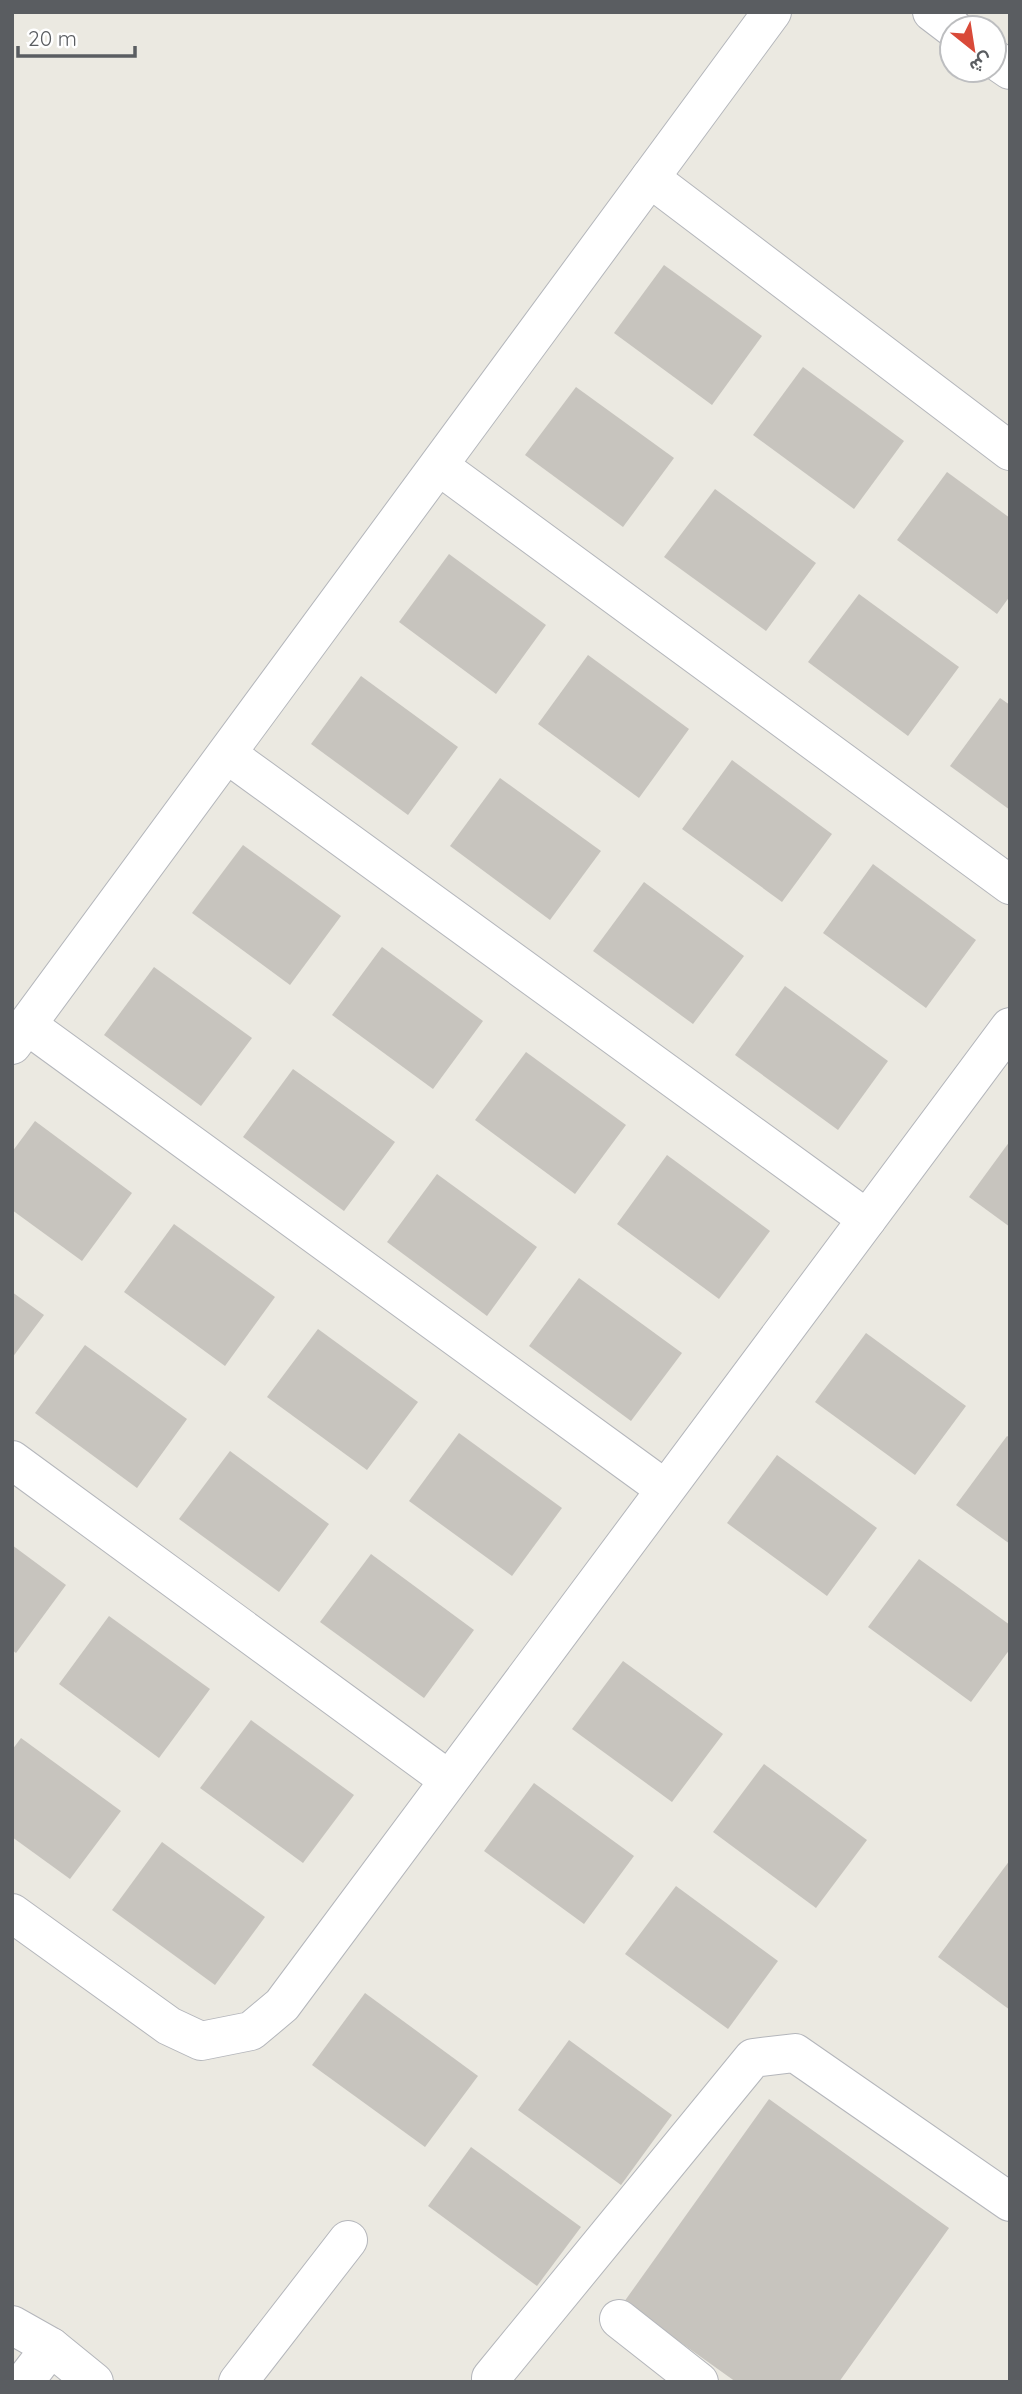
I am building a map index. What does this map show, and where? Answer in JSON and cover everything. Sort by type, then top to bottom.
[{"type":"street","points":[[665,1489],[20,1035],[772,12]]},
{"type":"street","points":[[650,178],[1010,451]]},
{"type":"street","points":[[439,466],[1010,885]]},
{"type":"street","points":[[227,754],[867,1219]]},
{"type":"street","points":[[12,1913],[169,2026],[201,2040],[251,2031],[282,2005],[1010,1027]]},
{"type":"street","points":[[12,1460],[449,1780]]},
{"type":"street","points":[[492,2378],[753,2058],[795,2053],[1008,2198]]},
{"type":"street","points":[[238,2382],[348,2240]]},
{"type":"street","points":[[619,2319],[699,2382]]},
{"type":"street","points":[[12,2325],[51,2347],[94,2382]]},
{"type":"street","points":[[24,2382],[51,2347]]},
{"type":"building","points":[[664,265],[762,336],[712,405],[614,333]]},
{"type":"building","points":[[803,367],[904,441],[854,509],[753,435]]},
{"type":"building","points":[[576,387],[674,458],[623,527],[525,455]]},
{"type":"building","points":[[947,472],[1010,518],[1010,596],[997,614],[897,540]]},
{"type":"building","points":[[715,489],[816,563],[766,631],[664,557]]},
{"type":"building","points":[[449,554],[546,625],[496,694],[399,622]]},
{"type":"building","points":[[859,594],[959,667],[908,736],[808,662]]},
{"type":"building","points":[[588,655],[689,729],[639,798],[538,724]]},
{"type":"building","points":[[361,676],[458,747],[408,815],[311,744]]},
{"type":"building","points":[[1000,698],[1010,705],[1010,810],[950,766]]},
{"type":"building","points":[[732,760],[832,834],[782,902],[682,829]]},
{"type":"building","points":[[500,778],[601,851],[550,920],[450,846]]},
{"type":"building","points":[[243,845],[341,916],[290,985],[192,913]]},
{"type":"building","points":[[873,864],[976,940],[926,1008],[823,933]]},
{"type":"building","points":[[644,882],[744,956],[693,1024],[593,951]]},
{"type":"building","points":[[382,947],[483,1021],[433,1089],[332,1015]]},
{"type":"building","points":[[154,967],[252,1038],[201,1106],[104,1035]]},
{"type":"building","points":[[785,986],[888,1061],[838,1130],[735,1055]]},
{"type":"building","points":[[526,1052],[626,1125],[575,1194],[475,1120]]},
{"type":"building","points":[[293,1069],[395,1142],[344,1211],[243,1137]]},
{"type":"building","points":[[35,1121],[132,1193],[82,1261],[12,1210],[12,1152]]},
{"type":"building","points":[[1010,1141],[1010,1227],[969,1197]]},
{"type":"building","points":[[667,1155],[770,1231],[719,1299],[617,1224]]},
{"type":"building","points":[[437,1174],[537,1247],[487,1316],[387,1242]]},
{"type":"building","points":[[174,1224],[275,1297],[225,1366],[124,1292]]},
{"type":"building","points":[[579,1278],[682,1353],[631,1421],[529,1346]]},
{"type":"building","points":[[12,1292],[44,1315],[12,1358]]},
{"type":"building","points":[[318,1329],[418,1402],[367,1470],[267,1397]]},
{"type":"building","points":[[866,1333],[966,1406],[915,1475],[815,1402]]},
{"type":"building","points":[[85,1345],[187,1419],[137,1488],[35,1413]]},
{"type":"building","points":[[459,1433],[562,1508],[512,1576],[409,1501]]},
{"type":"building","points":[[1007,1436],[1010,1438],[1010,1544],[956,1505]]},
{"type":"building","points":[[230,1451],[329,1524],[279,1592],[179,1519]]},
{"type":"building","points":[[777,1455],[877,1528],[827,1596],[727,1523]]},
{"type":"building","points":[[12,1545],[66,1585],[16,1653],[12,1650]]},
{"type":"building","points":[[371,1554],[474,1630],[424,1698],[320,1622]]},
{"type":"building","points":[[919,1559],[1010,1625],[1010,1649],[971,1702],[868,1627]]},
{"type":"building","points":[[109,1616],[210,1689],[159,1758],[59,1684]]},
{"type":"building","points":[[623,1661],[723,1734],[672,1802],[572,1729]]},
{"type":"building","points":[[251,1720],[354,1795],[303,1863],[200,1788]]},
{"type":"building","points":[[21,1738],[121,1811],[70,1879],[12,1837],[12,1750]]},
{"type":"building","points":[[764,1764],[867,1840],[816,1908],[713,1832]]},
{"type":"building","points":[[534,1783],[634,1856],[584,1924],[484,1851]]},
{"type":"building","points":[[162,1842],[265,1917],[215,1985],[112,1910]]},
{"type":"building","points":[[1010,1860],[1010,2010],[938,1957]]},
{"type":"building","points":[[676,1886],[778,1961],[728,2029],[625,1954]]},
{"type":"building","points":[[365,1993],[478,2076],[425,2147],[312,2065]]},
{"type":"building","points":[[569,2040],[672,2115],[621,2185],[518,2110]]},
{"type":"building","points":[[769,2099],[949,2228],[839,2382],[736,2382],[624,2302]]},
{"type":"building","points":[[471,2147],[581,2227],[537,2286],[428,2206]]}]
